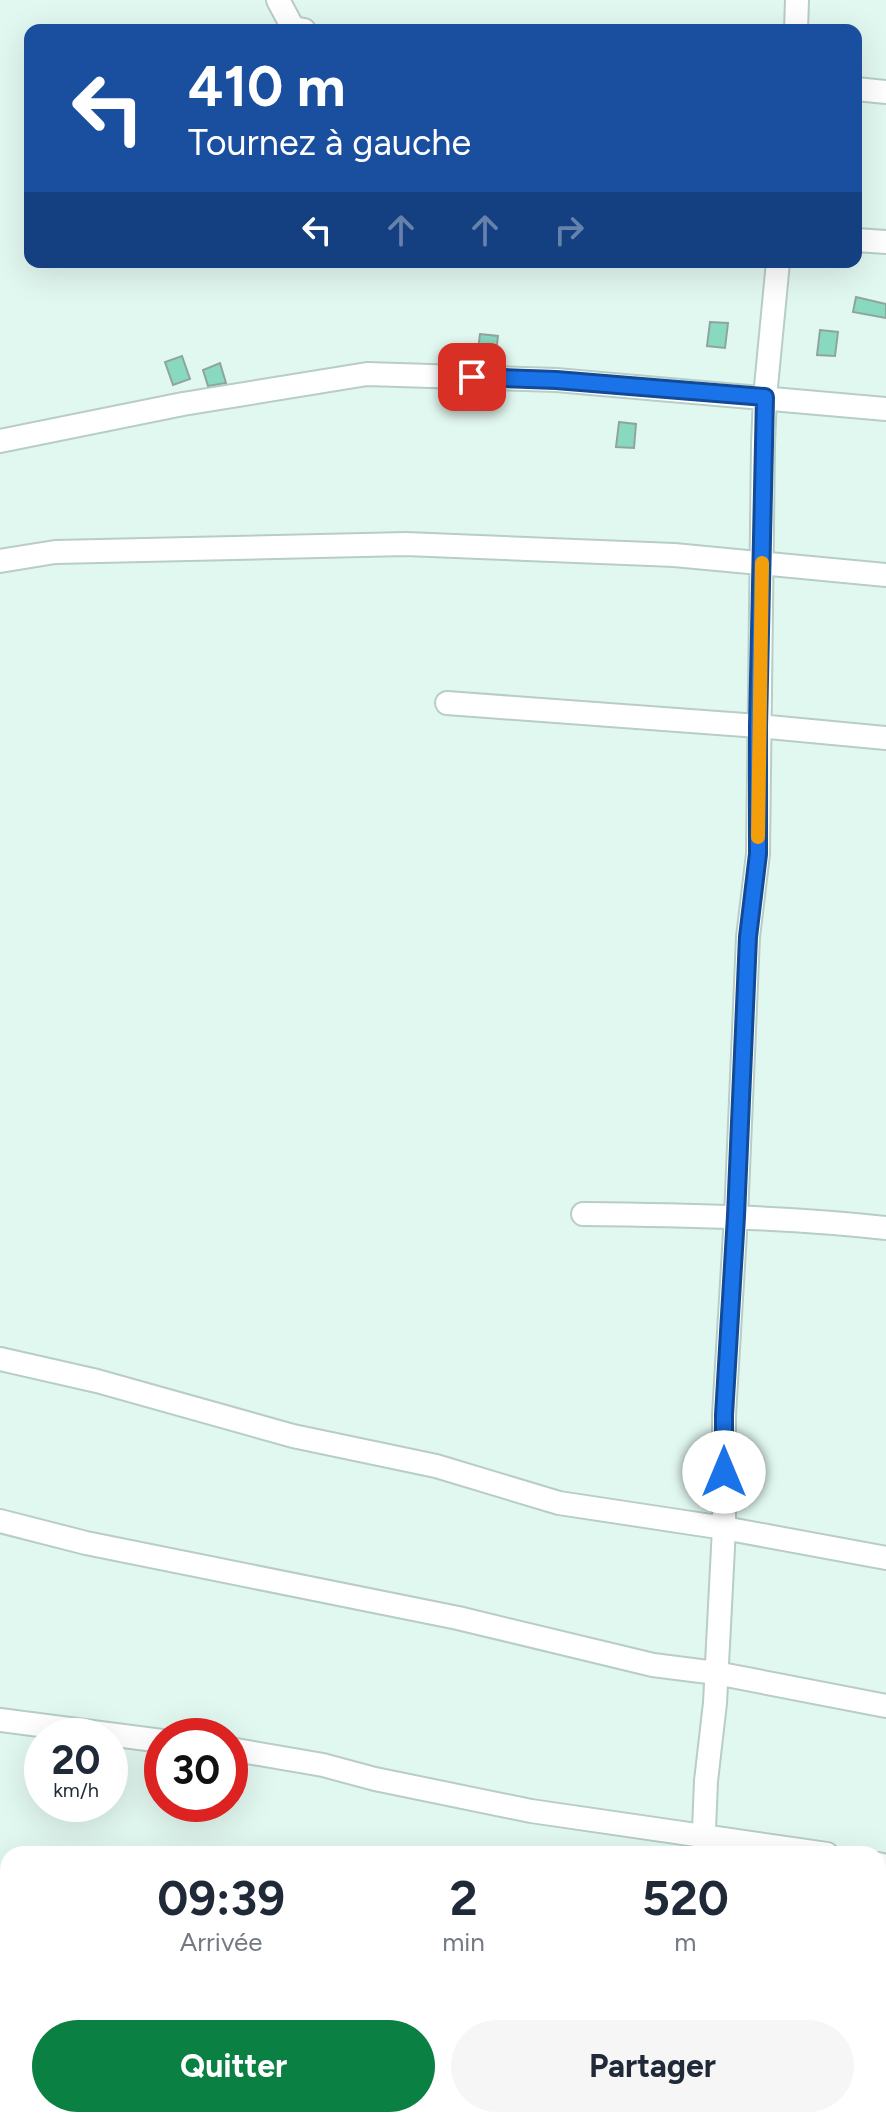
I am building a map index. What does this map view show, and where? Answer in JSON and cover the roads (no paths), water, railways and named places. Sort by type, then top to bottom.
[{"type":"street","points":[[278,0],[291,24]]},
{"type":"street","points":[[796,24],[797,0]]},
{"type":"street","points":[[862,90],[886,92]]},
{"type":"street","points":[[862,240],[886,242]]},
{"type":"street","points":[[704,1844],[724,1528],[724,1415],[748,937],[758,854],[765,397],[777,268]]},
{"type":"street","points":[[0,441],[183,404],[367,374],[556,380],[886,409]]},
{"type":"street","points":[[0,561],[55,552],[406,544],[674,555],[886,575]]},
{"type":"street","points":[[447,703],[886,738]]},
{"type":"street","points":[[583,1214],[805,1219],[886,1228]]},
{"type":"street","points":[[0,1359],[82,1377],[293,1436],[436,1466],[559,1503],[724,1528],[886,1558]]},
{"type":"street","points":[[0,1521],[86,1543],[458,1618],[653,1665],[716,1673],[886,1706]]},
{"type":"street","points":[[0,1720],[144,1739]]},
{"type":"street","points":[[248,1752],[311,1762],[375,1779],[531,1811],[729,1846]]}]
